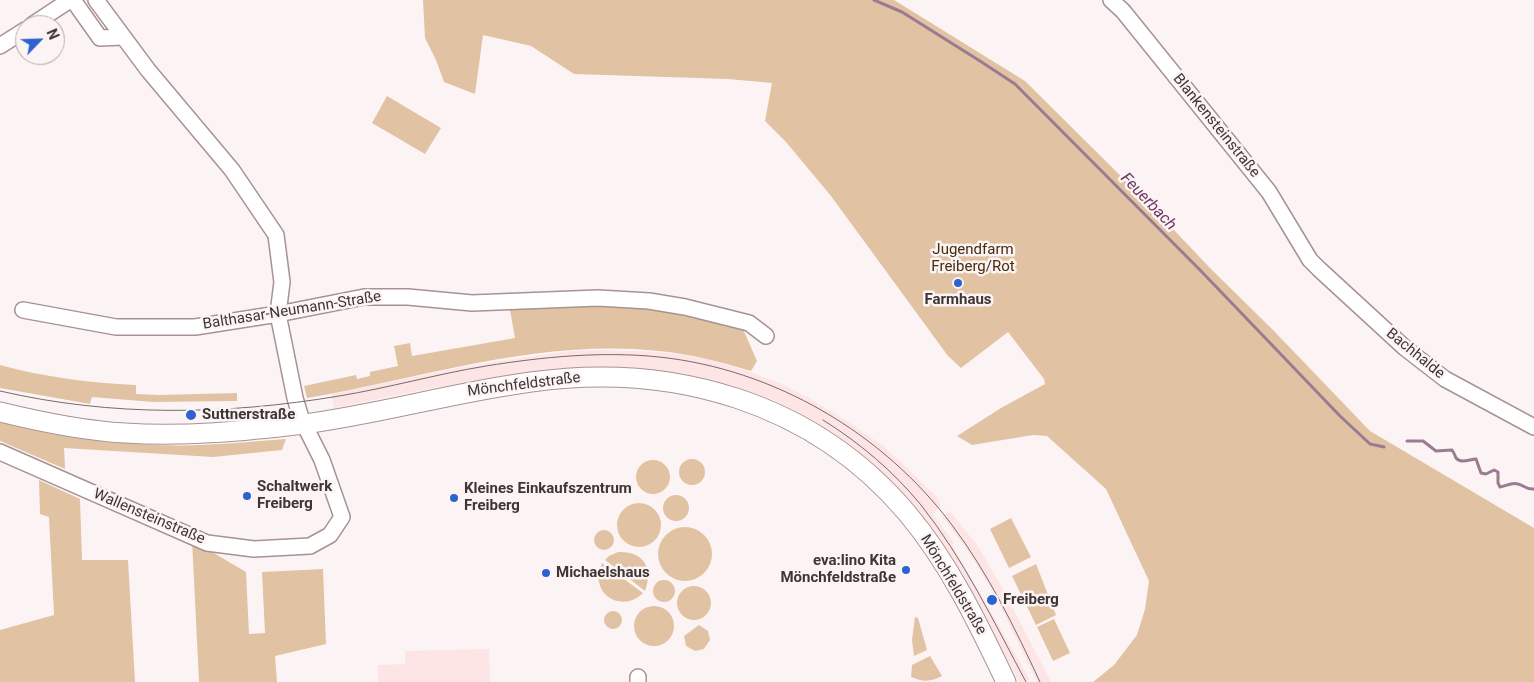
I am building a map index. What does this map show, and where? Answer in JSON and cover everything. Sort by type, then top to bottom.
[{"type":"main road","name":"Mönchfeldstraße","points":[[0,412],[82,428],[126,433],[191,433],[304,424],[533,381],[622,377],[675,382],[728,394],[763,407],[807,429],[836,448],[862,468],[907,513],[952,576],[1006,682]]},
{"type":"street","points":[[48,15],[72,0],[100,38],[123,37]]},
{"type":"street","points":[[96,0],[148,70],[232,170],[276,235],[282,282],[278,314],[295,398],[304,424]]},
{"type":"street","name":"Blankensteinstraße","points":[[1111,0],[1123,10],[1269,192],[1310,260]]},
{"type":"street","points":[[0,46],[15,36]]},
{"type":"street","name":"Bachhalde","points":[[1310,260],[1405,348],[1445,379],[1534,427]]},
{"type":"street","name":"Balthasar-Neumann-Straße","points":[[23,310],[116,327],[195,326],[278,314],[364,297],[408,297],[472,303],[598,298],[649,301],[685,307],[749,323],[766,336]]},
{"type":"street","name":"Wallensteinstraße","points":[[0,452],[207,543],[254,549],[310,546],[330,535],[342,517],[322,460],[304,424]]},
{"type":"shaded area","points":[[571,351],[659,352],[703,358],[751,372],[807,397],[882,445],[938,498],[941,506],[933,514],[954,543],[952,544],[1030,680],[1019,682],[964,578],[937,538],[903,495],[884,476],[835,435],[798,412],[773,400],[699,377],[630,368],[574,370],[438,387],[334,408],[331,394],[458,368],[513,359]]},
{"type":"shaded area","points":[[950,511],[977,545],[1003,589],[1051,682],[1037,682],[997,599],[970,554],[942,516]]},
{"type":"shaded area","points":[[489,649],[490,682],[378,682],[378,665],[405,664],[405,651]]},
{"type":"green space","name":"Jugendfarm Freiberg/Rot","points":[[423,0],[894,0],[1025,81],[1157,212],[1370,431],[1534,528],[1534,682],[1093,682],[1114,665],[1137,635],[1145,609],[1149,581],[1106,489],[1047,436],[1033,435],[972,445],[957,436],[1001,408],[1045,384],[1044,379],[1008,332],[961,368],[948,356],[831,196],[786,142],[765,121],[772,83],[728,79],[574,74],[531,46],[483,35],[475,94],[444,82],[425,38]]},
{"type":"green space","points":[[387,96],[441,128],[425,154],[372,123]]},
{"type":"green space","points":[[596,306],[649,309],[682,314],[743,329],[757,361],[751,371],[671,352],[614,348],[570,350],[482,362],[307,398],[304,386],[356,375],[357,379],[370,376],[370,372],[398,366],[394,346],[410,343],[412,356],[515,338],[510,310]]},
{"type":"green space","points":[[0,365],[67,379],[136,385],[136,394],[237,393],[237,401],[153,402],[92,397],[90,404],[0,388]]},
{"type":"green space","points":[[0,421],[78,437],[137,444],[222,444],[286,439],[282,450],[213,457],[64,448],[65,469],[0,441]]},
{"type":"green space","points":[[692,459],[701,463],[705,472],[701,481],[692,485],[683,481],[679,472],[683,463]]},
{"type":"green space","points":[[653,460],[665,465],[670,477],[665,489],[653,494],[641,489],[636,477],[641,465]]},
{"type":"green space","points":[[39,480],[80,499],[82,560],[128,560],[135,682],[0,682],[0,630],[54,615],[49,517],[40,514]]},
{"type":"green space","points":[[676,495],[686,498],[689,508],[686,518],[676,521],[666,518],[663,508],[666,498]]},
{"type":"green space","points":[[635,503],[643,503],[655,509],[661,525],[655,541],[643,547],[635,547],[623,541],[617,529],[617,521],[623,509]]},
{"type":"green space","points":[[1011,518],[1031,557],[1009,568],[990,529]]},
{"type":"green space","points":[[685,527],[704,535],[712,554],[704,573],[685,581],[666,573],[658,554],[666,535]]},
{"type":"green space","points":[[604,530],[611,533],[614,540],[611,547],[604,550],[597,547],[594,540],[597,533]]},
{"type":"green space","points":[[192,540],[246,572],[249,634],[265,633],[262,572],[323,569],[326,644],[275,656],[277,682],[199,682]]},
{"type":"green space","points":[[618,552],[634,554],[644,562],[648,575],[645,591],[605,560]]},
{"type":"green space","points":[[602,563],[643,593],[631,601],[624,602],[611,599],[601,589],[599,582]]},
{"type":"green space","points":[[1036,564],[1056,615],[1036,625],[1012,576]]},
{"type":"green space","points":[[664,580],[672,583],[675,591],[672,599],[664,602],[656,599],[653,591],[656,583]]},
{"type":"green space","points":[[694,586],[706,591],[711,603],[706,615],[694,620],[682,615],[677,603],[682,591]]},
{"type":"green space","points":[[658,606],[665,609],[671,615],[674,626],[673,634],[665,643],[658,646],[650,646],[643,643],[635,634],[634,622],[637,615],[646,607]]},
{"type":"green space","points":[[613,611],[619,614],[622,620],[619,626],[613,629],[607,626],[604,620],[607,614]]},
{"type":"green space","points":[[915,617],[918,618],[927,650],[914,656],[912,640]]},
{"type":"green space","points":[[1054,619],[1070,653],[1053,661],[1037,627]]},
{"type":"green space","points":[[699,625],[708,631],[710,640],[704,649],[695,651],[686,646],[684,636]]},
{"type":"green space","points":[[930,656],[942,676],[927,681],[911,677],[912,665]]},
{"type":"waterway","name":"Feuerbach","points":[[874,0],[902,12],[1015,84],[1201,271],[1340,416],[1370,444],[1384,447]]},
{"type":"waterway","name":"Feuerbach","points":[[1407,441],[1423,441],[1436,451],[1452,450],[1460,461],[1476,459],[1481,473],[1486,474],[1494,470],[1498,472],[1500,487],[1516,484],[1534,489]]},
{"type":"tram line","points":[[0,391],[84,405],[127,409],[212,410],[297,402],[357,393],[486,366],[529,360],[594,355],[659,357],[702,364],[744,375],[784,391],[823,411],[859,435],[893,462],[924,492],[952,525],[977,562],[1011,621],[1040,682]]},
{"type":"tram line","points":[[823,420],[875,458],[921,505],[964,568],[1026,682]]},
{"type":"place","name":"Farmhaus","points":[[958,283]]},
{"type":"place","name":"Suttnerstraße","points":[[191,415]]},
{"type":"place","name":"Schaltwerk Freiberg","points":[[247,496]]},
{"type":"place","name":"Kleines Einkaufszentrum Freiberg","points":[[454,498]]},
{"type":"place","name":"eva:lino Kita Mönchfeldstraße","points":[[906,570]]},
{"type":"place","name":"Michaelshaus","points":[[546,573]]},
{"type":"place","name":"Freiberg","points":[[992,600]]}]
